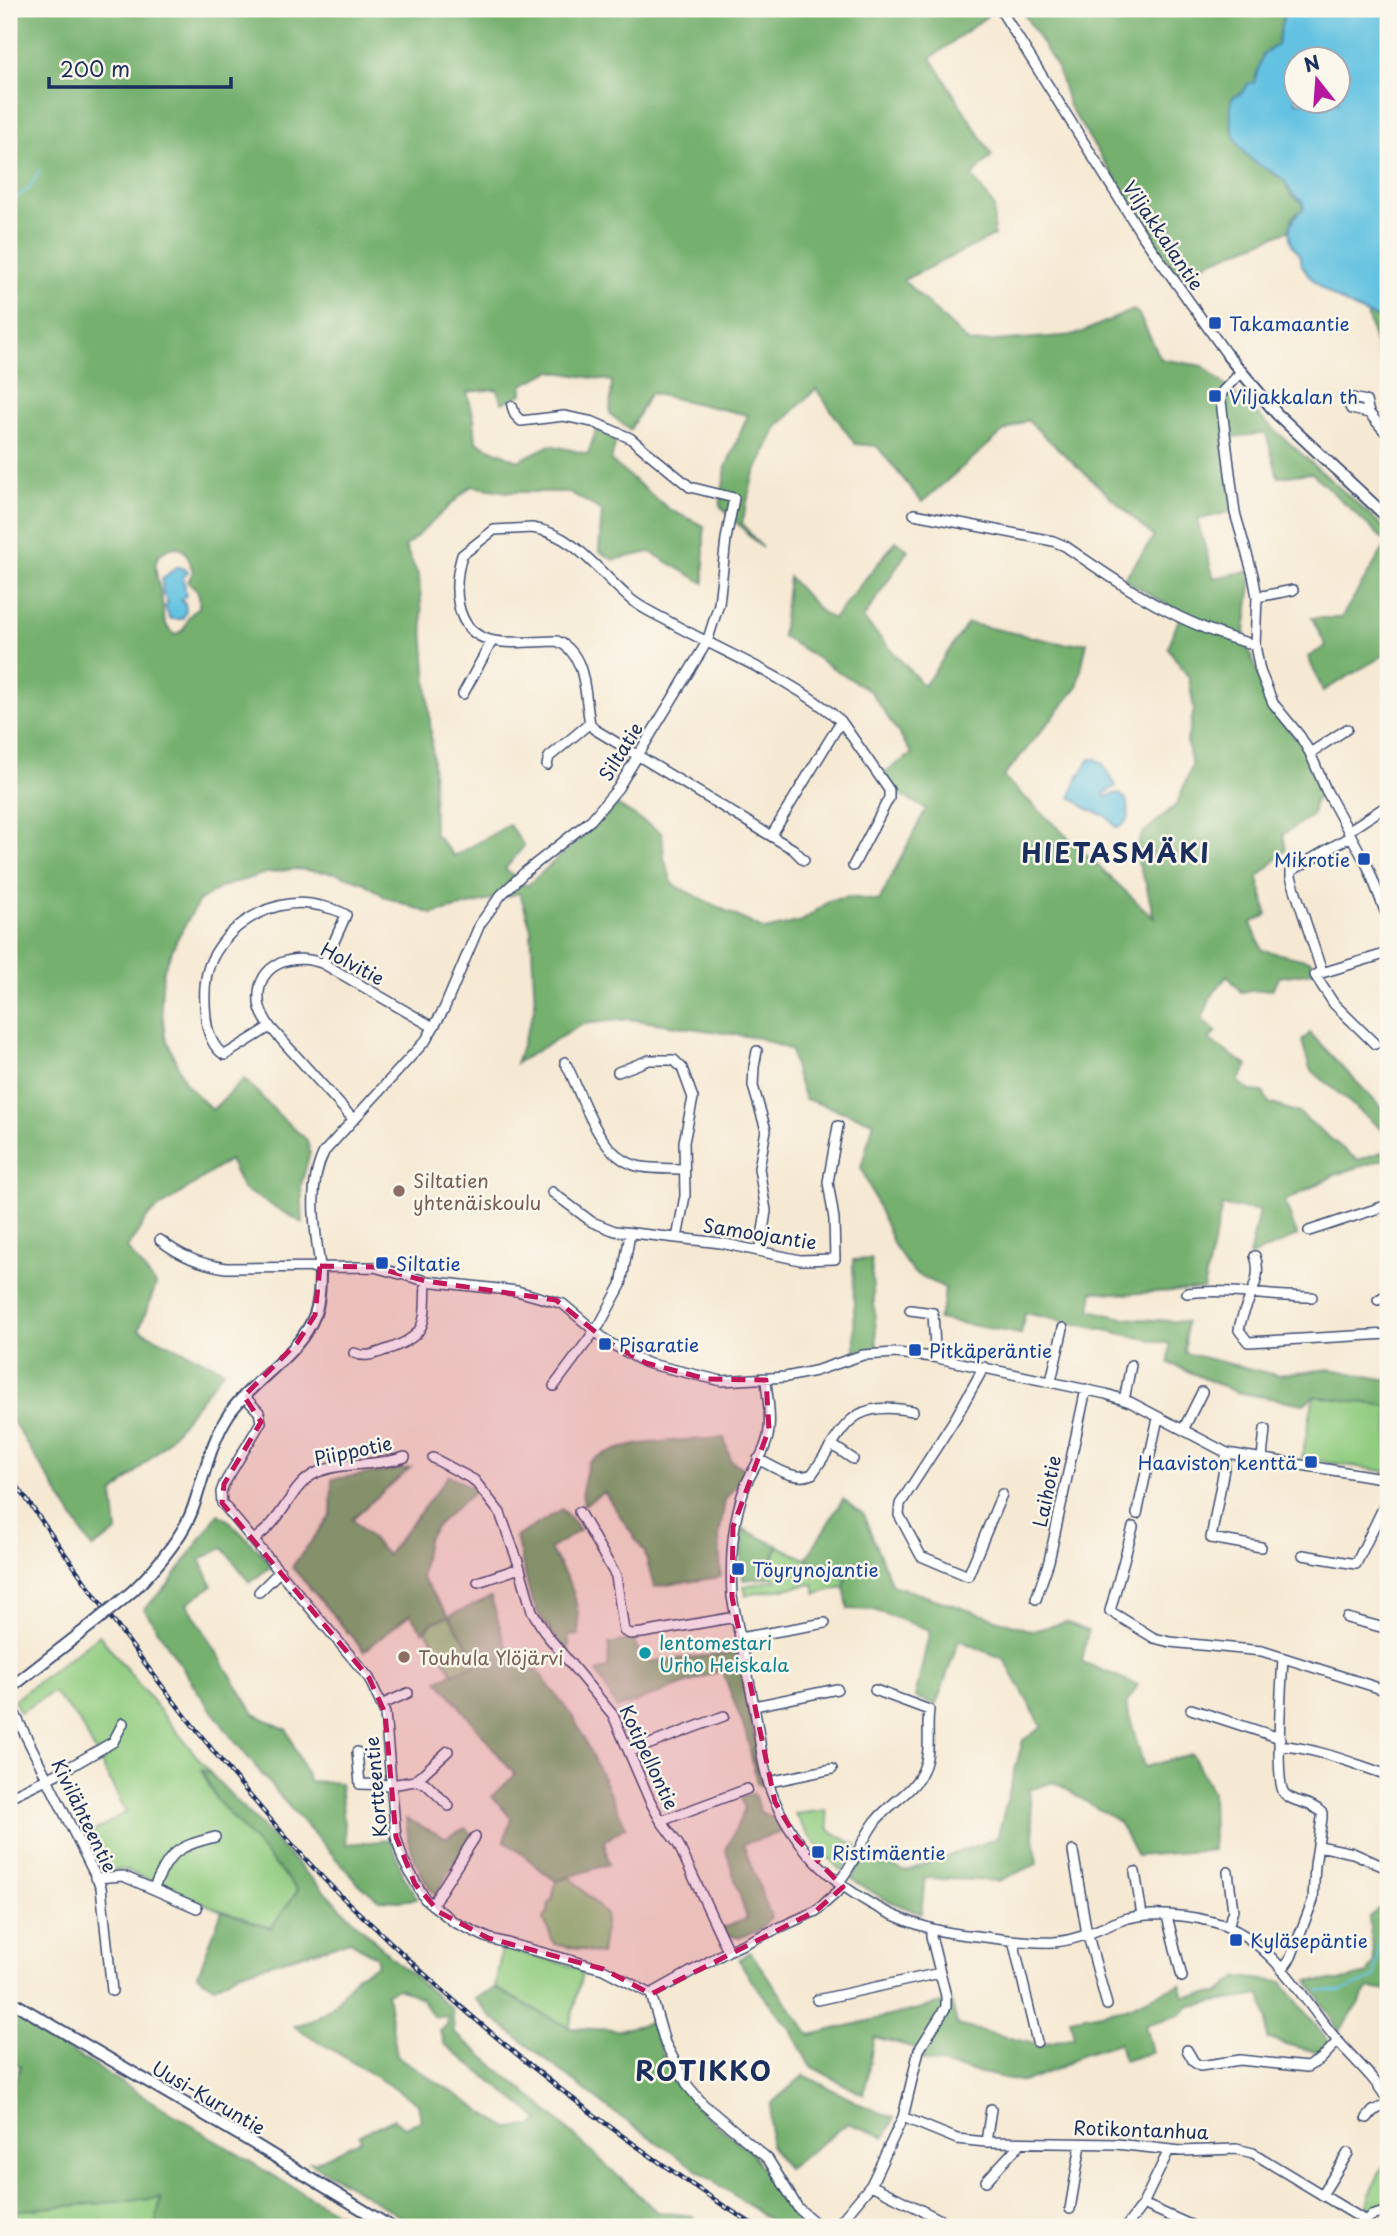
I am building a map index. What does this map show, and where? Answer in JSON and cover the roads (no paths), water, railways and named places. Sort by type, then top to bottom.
[{"type":"main road","name":"Viljakkalantie","points":[[1228,356],[1286,422],[1388,518]]},
{"type":"main road","name":"Siltatie","points":[[9,1689],[122,1600],[156,1568],[192,1512],[215,1439],[229,1414],[297,1343],[315,1315],[320,1266]]},
{"type":"main road","name":"Uusi-Kuruntie","points":[[9,2000],[391,2227]]},
{"type":"street","name":"Viljakkalantie","points":[[1000,9],[1142,235],[1228,356]]},
{"type":"street","points":[[1241,372],[1222,392],[1221,401],[1235,513],[1257,597],[1255,645],[1259,671],[1273,703],[1310,753],[1326,790],[1384,895],[1388,919]]},
{"type":"street","name":"Siltatie","points":[[320,1266],[315,1220],[316,1173],[324,1152],[415,1053],[433,1027],[444,1009],[480,924],[501,895],[525,872],[591,820],[613,795],[707,642],[719,604],[734,498],[690,487],[639,444],[619,433],[576,417],[521,421],[515,415],[513,406]]},
{"type":"street","points":[[1369,414],[1388,435]]},
{"type":"street","points":[[914,514],[1053,541],[1065,546],[1146,601],[1186,622],[1255,645]]},
{"type":"street","points":[[804,860],[793,849],[590,723],[581,667],[565,645],[557,642],[492,641],[476,633],[461,618],[457,604],[462,555],[494,530],[532,528],[560,537],[595,564],[628,597],[790,685],[841,721],[889,790],[889,798],[853,866]]},
{"type":"street","points":[[1257,597],[1293,590]]},
{"type":"street","points":[[463,694],[492,641]]},
{"type":"street","points":[[771,836],[841,721]]},
{"type":"street","points":[[547,765],[549,757],[590,723]]},
{"type":"street","points":[[1310,753],[1347,729]]},
{"type":"street","points":[[1375,1044],[1334,1004],[1318,974],[1291,877],[1292,872],[1388,805]]},
{"type":"street","points":[[270,1027],[225,1055],[214,1044],[206,1024],[204,994],[211,960],[229,936],[250,917],[270,908],[292,903],[313,904],[340,911],[346,915],[324,964]]},
{"type":"street","points":[[1318,974],[1388,953]]},
{"type":"street","name":"Holvitie","points":[[353,1119],[270,1027],[258,1000],[261,983],[270,971],[281,962],[296,958],[310,959],[324,964],[433,1027]]},
{"type":"street","points":[[757,1051],[753,1086],[766,1130],[759,1168],[766,1211],[760,1251]]},
{"type":"street","points":[[618,1072],[649,1060],[669,1059],[679,1062],[693,1098],[684,1142],[685,1196],[677,1238]]},
{"type":"street","points":[[565,1062],[579,1088],[595,1129],[615,1153],[634,1165],[684,1169]]},
{"type":"street","name":"Samoojantie","points":[[552,1192],[600,1227],[630,1234],[677,1238],[760,1251],[800,1260],[835,1259],[834,1219],[828,1182],[838,1126]]},
{"type":"street","points":[[1309,1231],[1388,1206]]},
{"type":"street","points":[[554,1386],[594,1330],[621,1284],[630,1234]]},
{"type":"street","points":[[160,1241],[187,1259],[211,1266],[374,1267],[426,1281],[508,1289],[556,1300],[615,1346],[655,1366],[722,1381],[766,1380],[815,1371],[863,1355],[896,1353],[933,1357],[1051,1381],[1124,1400],[1227,1453],[1388,1479]]},
{"type":"street","points":[[1255,1256],[1258,1270],[1256,1281],[1239,1330],[1248,1342],[1388,1334]]},
{"type":"street","points":[[354,1353],[365,1357],[395,1347],[421,1331],[426,1281]]},
{"type":"street","points":[[1187,1293],[1218,1290],[1250,1295],[1312,1297]]},
{"type":"street","points":[[1378,1300],[1388,1294]]},
{"type":"street","points":[[910,1310],[933,1313],[933,1357]]},
{"type":"street","points":[[1051,1381],[1063,1328]]},
{"type":"street","points":[[1124,1400],[1131,1365]]},
{"type":"street","points":[[984,1367],[956,1418],[900,1504],[899,1515],[921,1556],[968,1576],[1002,1494]]},
{"type":"street","points":[[766,1380],[769,1429],[767,1440],[745,1488],[733,1527],[730,1570],[740,1639],[769,1782],[775,1802],[797,1839],[841,1885],[891,1914],[931,1929],[1013,1940],[1054,1942],[1088,1935],[1118,1921],[1142,1915],[1196,1918],[1228,1927],[1260,1947],[1282,1970],[1338,2041],[1375,2080],[1388,2102],[1367,2118]]},
{"type":"street","name":"Laihotie","points":[[1036,1599],[1049,1561],[1086,1389]]},
{"type":"street","points":[[1183,1430],[1202,1392]]},
{"type":"street","name":"Kortteentie","points":[[244,1396],[259,1412],[261,1422],[224,1484],[220,1497],[225,1507],[369,1678],[383,1704],[389,1740],[396,1837],[403,1860],[415,1884],[432,1905],[454,1922],[488,1938],[603,1969],[651,1994]]},
{"type":"street","points":[[758,1459],[790,1475],[805,1477],[812,1474],[845,1426],[864,1412],[887,1407],[913,1411]]},
{"type":"street","points":[[1137,1514],[1158,1418]]},
{"type":"street","points":[[1262,1458],[1265,1429]]},
{"type":"street","points":[[832,1445],[853,1459]]},
{"type":"street","points":[[1227,1453],[1211,1538],[1261,1547]]},
{"type":"street","name":"Piippotie","points":[[254,1540],[275,1521],[306,1479],[318,1472],[348,1465],[384,1463],[405,1457]]},
{"type":"street","name":"Kotipellontie","points":[[433,1458],[474,1480],[500,1513],[538,1623],[613,1715],[661,1821],[678,1844],[728,1951]]},
{"type":"street","points":[[1303,1555],[1356,1564],[1384,1506],[1388,1489]]},
{"type":"street","points":[[579,1512],[616,1576],[624,1631],[642,1633],[736,1617]]},
{"type":"street","points":[[1133,1527],[1110,1611],[1154,1638],[1262,1651],[1388,1691]]},
{"type":"street","points":[[478,1582],[520,1568]]},
{"type":"street","points":[[259,1592],[280,1571]]},
{"type":"street","points":[[1347,1618],[1388,1629]]},
{"type":"street","points":[[740,1639],[825,1622]]},
{"type":"street","points":[[1282,1970],[1291,1957],[1313,1900],[1322,1813],[1315,1806],[1284,1793],[1280,1741],[1283,1658]]},
{"type":"street","points":[[754,1706],[837,1689]]},
{"type":"street","points":[[820,2227],[798,2208],[768,2160],[704,2105],[688,2086],[665,2043],[651,1994],[728,1951],[816,1912],[841,1885],[875,1822],[915,1783],[927,1760],[929,1749],[929,1710],[875,1690]]},
{"type":"street","points":[[383,1704],[408,1693]]},
{"type":"street","name":"Kivilähteentie","points":[[9,1702],[101,1887],[112,1991]]},
{"type":"street","points":[[1191,1709],[1280,1741],[1339,1756],[1388,1775]]},
{"type":"street","points":[[629,1752],[724,1716]]},
{"type":"street","points":[[9,1797],[113,1742],[123,1723]]},
{"type":"street","points":[[415,1782],[448,1751]]},
{"type":"street","points":[[357,1752],[360,1784],[425,1783],[449,1807]]},
{"type":"street","points":[[769,1782],[832,1769]]},
{"type":"street","points":[[661,1821],[747,1789]]},
{"type":"street","points":[[153,1889],[169,1856],[192,1843],[215,1837]]},
{"type":"street","points":[[432,1905],[475,1837]]},
{"type":"street","points":[[1319,1846],[1353,1853],[1382,1866]]},
{"type":"street","points":[[1073,1851],[1088,1935],[1107,2005]]},
{"type":"street","points":[[1135,1872],[1142,1915]]},
{"type":"street","points":[[1228,1872],[1233,1910],[1228,1927]]},
{"type":"street","points":[[96,1878],[123,1876],[197,1908]]},
{"type":"street","points":[[1167,1916],[1182,1977]]},
{"type":"street","points":[[836,2227],[871,2185],[903,2117],[919,2050],[946,2007],[931,1929]]},
{"type":"street","points":[[1013,1940],[1037,2042]]},
{"type":"street","points":[[817,2000],[940,1973]]},
{"type":"street","points":[[1187,2050],[1200,2066],[1240,2060],[1307,2067],[1321,2059],[1338,2041]]},
{"type":"street","points":[[986,2142],[991,2109]]},
{"type":"street","name":"Rotikontanhua","points":[[903,2117],[957,2139],[986,2142],[1116,2144],[1169,2150],[1229,2149],[1252,2153],[1322,2195],[1361,2224]]},
{"type":"street","points":[[986,2181],[1021,2143]]},
{"type":"street","points":[[1070,2210],[1081,2144]]},
{"type":"street","points":[[1126,2227],[1143,2204],[1169,2150]]},
{"type":"street","points":[[1322,2195],[1348,2153]]},
{"type":"street","points":[[871,2185],[955,2227]]},
{"type":"street","points":[[1143,2204],[1195,2227]]},
{"type":"street","points":[[1361,2224],[1388,2211]]},
{"type":"water","points":[[1285,9],[1388,9],[1388,320],[1365,313],[1340,300],[1308,274],[1290,235],[1293,220],[1304,208],[1302,201],[1293,195],[1287,184],[1275,173],[1253,161],[1236,140],[1231,124],[1232,98],[1242,93],[1248,83],[1254,83],[1263,54],[1277,45]]},
{"type":"water","points":[[176,567],[188,572],[183,577],[186,595],[181,600],[185,604],[186,612],[182,619],[170,619],[165,607],[168,603],[163,593],[162,580]]},
{"type":"water","points":[[1090,759],[1096,759],[1103,764],[1116,786],[1104,794],[1105,797],[1118,793],[1126,799],[1129,817],[1123,825],[1116,827],[1106,816],[1088,809],[1071,797],[1076,781]]},
{"type":"waterway","points":[[9,202],[29,189],[40,170]]},
{"type":"waterway","points":[[1318,1991],[1342,1991],[1375,1977],[1380,1928],[1388,1925]]},
{"type":"railway","points":[[9,1474],[158,1681],[279,1830],[330,1885],[475,2019],[565,2093],[660,2162],[757,2227]]},
{"type":"place","name":"Takamaantie","points":[[1215,323]]},
{"type":"place","name":"Viljakkalan th","points":[[1215,396]]},
{"type":"place","name":"Mikrotie","points":[[1364,859]]},
{"type":"place","name":"Siltatien yhtenäiskoulu","points":[[399,1191]]},
{"type":"place","name":"Siltatie","points":[[382,1263]]},
{"type":"place","name":"Pisaratie","points":[[605,1344]]},
{"type":"place","name":"Pitkäperäntie","points":[[915,1350]]},
{"type":"place","name":"Haaviston kenttä","points":[[1311,1462]]},
{"type":"place","name":"Töyrynojantie","points":[[738,1569]]},
{"type":"place","name":"lentomestari Urho Heiskala","points":[[645,1653]]},
{"type":"place","name":"Touhula Ylöjärvi","points":[[404,1657]]},
{"type":"place","name":"Ristimäentie","points":[[818,1852]]},
{"type":"place","name":"Kyläsepäntie","points":[[1236,1940]]},
{"type":"district","name":"HIETASMÄKI","points":[[1116,852]]},
{"type":"district","name":"ROTIKKO","points":[[704,2070]]}]
